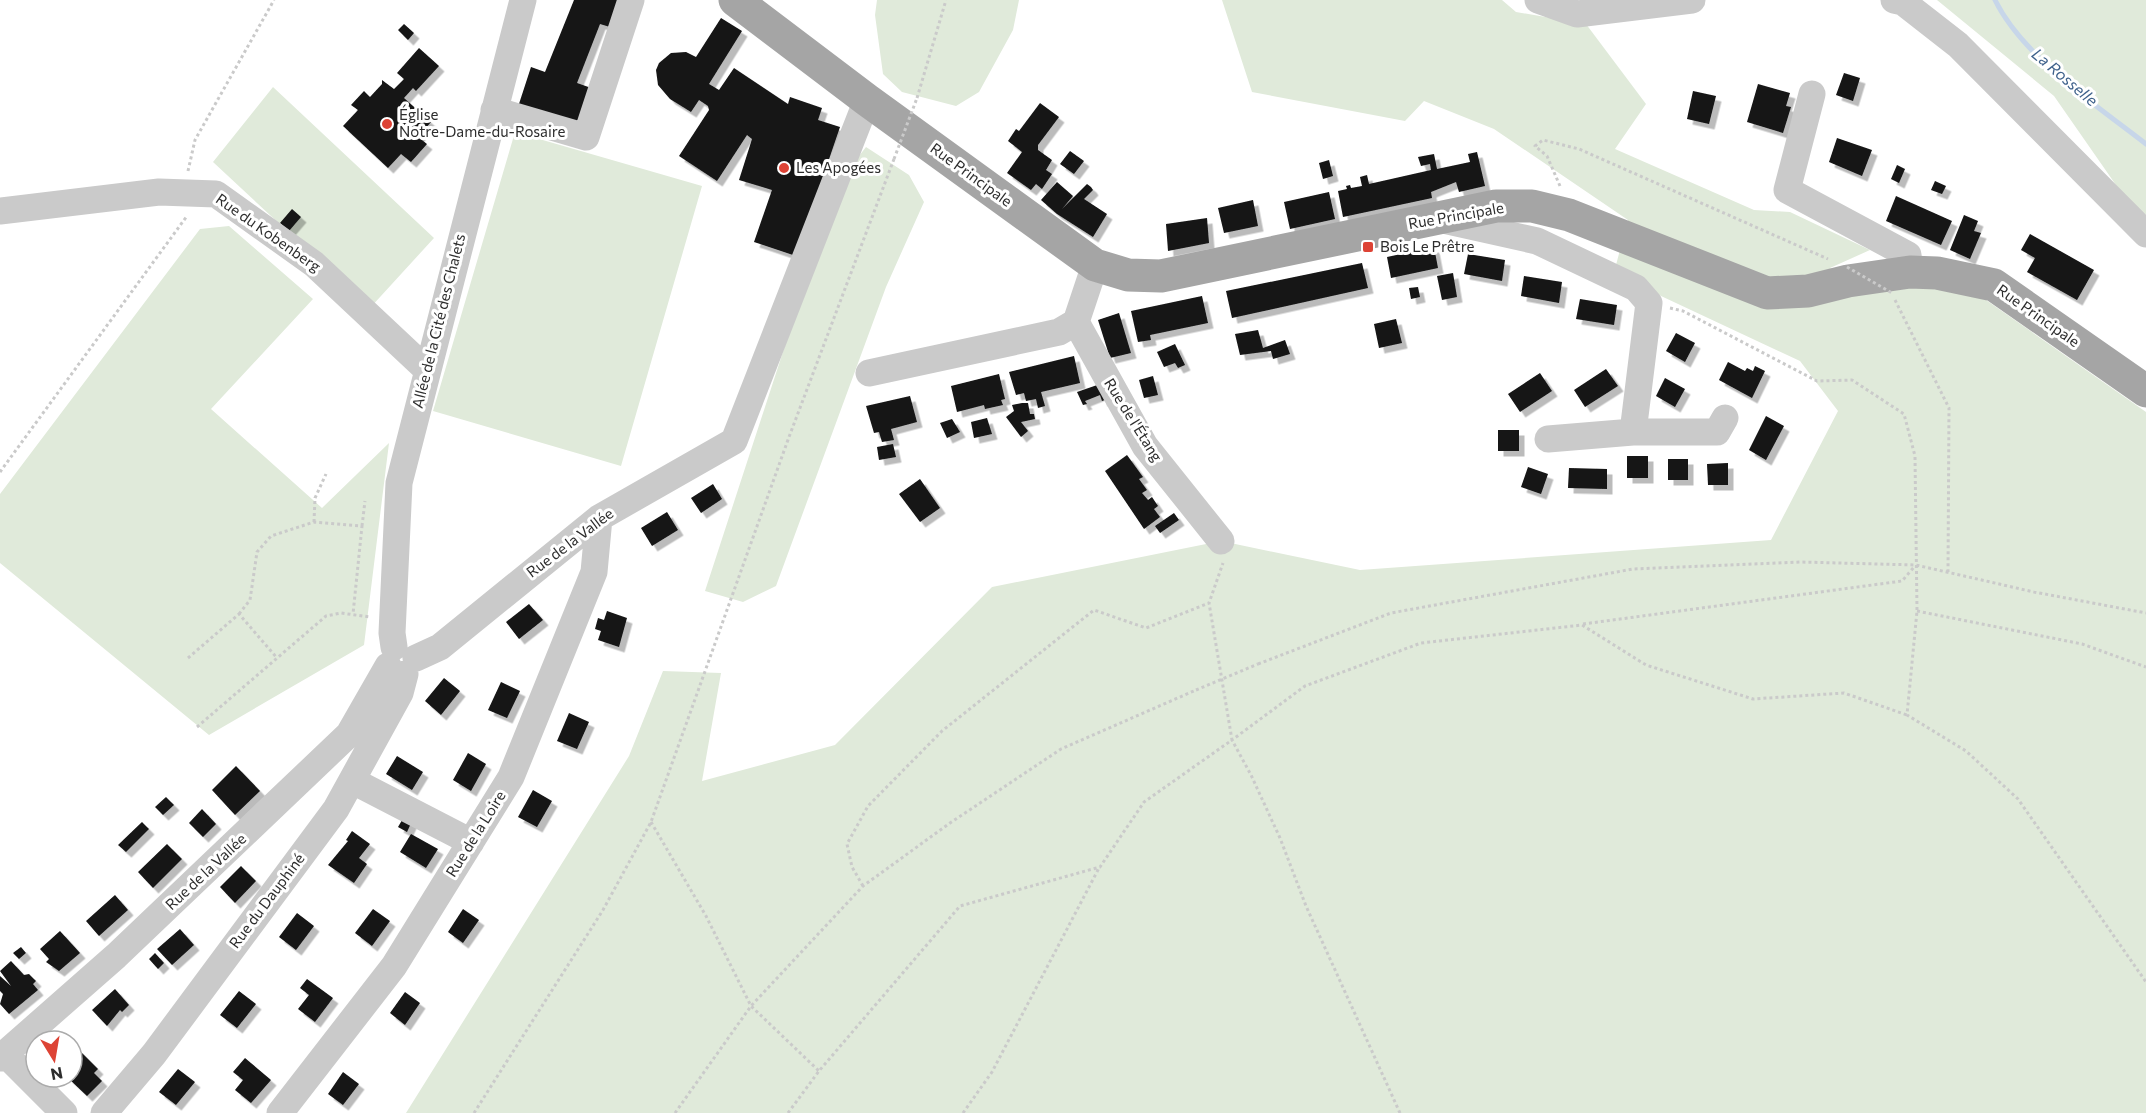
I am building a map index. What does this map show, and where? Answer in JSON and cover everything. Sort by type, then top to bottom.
[{"type":"main road","name":"Rue Principale","points":[[735,0],[867,100],[1095,265],[1128,275],[1161,276],[1329,239],[1496,206],[1532,206],[1556,212],[1767,292],[1808,291],[1848,281],[1901,283],[1937,273],[1994,285],[2146,391]]},
{"type":"street","name":"Allée de la Cité des Chalets","points":[[401,661],[392,620],[399,483],[426,369],[524,0]]},
{"type":"street","points":[[494,110],[586,137],[631,0]]},
{"type":"street","points":[[1538,0],[1577,14],[1692,0]]},
{"type":"street","points":[[1894,0],[1903,2],[1958,45],[2146,234]]},
{"type":"street","points":[[1812,94],[1787,190],[1908,255],[1901,283]]},
{"type":"street","name":"Rue de la Vallée","points":[[2,1056],[116,956],[350,734],[401,661],[440,647],[599,518],[734,441],[867,100]]},
{"type":"street","name":"Rue du Kobenberg","points":[[0,211],[159,192],[194,196],[216,194],[314,264],[426,369]]},
{"type":"street","points":[[1438,219],[1537,241],[1636,288],[1649,303],[1633,432]]},
{"type":"street","points":[[869,374],[1059,332],[1076,322],[1095,265]]},
{"type":"street","name":"Rue de l'Étang","points":[[1076,322],[1145,446],[1221,541]]},
{"type":"street","points":[[1548,439],[1633,432],[1717,432],[1725,418]]},
{"type":"street","name":"Rue de la Loire","points":[[280,1113],[394,966],[512,777],[594,572],[599,518]]},
{"type":"street","name":"Rue du Dauphiné","points":[[104,1113],[154,1054],[336,809],[400,693],[401,661]]},
{"type":"street","points":[[353,781],[471,842]]},
{"type":"street","points":[[2,1056],[64,1113]]},
{"type":"path","points":[[0,472],[194,196],[195,140],[274,0]]},
{"type":"path","points":[[474,1113],[603,910],[651,822],[789,437],[917,99],[946,0]]},
{"type":"path","points":[[1556,212],[1560,184],[1547,156],[1535,146],[1543,140],[1579,149],[1836,262]]},
{"type":"path","points":[[1846,267],[1901,283],[1949,408],[1948,572]]},
{"type":"path","points":[[1649,303],[1683,311],[1817,381],[1852,380],[1904,414],[1915,456],[1917,611],[1907,716]]},
{"type":"path","points":[[314,522],[315,498],[326,474]]},
{"type":"path","points":[[353,614],[365,501]]},
{"type":"path","points":[[188,658],[239,614],[250,600],[257,552],[271,536],[314,522],[362,526]]},
{"type":"path","points":[[1221,541],[1227,551],[1209,603],[1232,740],[1280,838],[1306,906],[1400,1113]]},
{"type":"path","points":[[675,1113],[751,1006],[863,886],[950,823],[1061,749],[1258,664],[1391,613],[1633,569],[1800,562],[1916,565],[2146,613]]},
{"type":"path","points":[[963,1113],[992,1072],[1100,867],[1144,802],[1305,686],[1421,643],[1582,625],[1902,581],[1916,565]]},
{"type":"path","points":[[863,886],[852,867],[847,844],[868,806],[950,724],[1094,610],[1146,628],[1209,603]]},
{"type":"path","points":[[1917,611],[2082,644],[2146,667]]},
{"type":"path","points":[[197,727],[326,616],[341,613],[392,620]]},
{"type":"path","points":[[239,614],[277,658]]},
{"type":"path","points":[[1582,625],[1647,665],[1753,699],[1844,693],[1907,716],[1966,751],[2018,799],[2146,982]]},
{"type":"path","points":[[651,822],[706,916],[751,1006],[819,1071]]},
{"type":"path","points":[[789,1112],[819,1071],[960,906],[1100,867]]},
{"type":"green space","points":[[877,0],[1019,0],[1013,30],[979,92],[956,106],[902,92],[883,74],[875,15]]},
{"type":"green space","points":[[1222,0],[1502,0],[1516,12],[1586,24],[1646,104],[1615,149],[1754,210],[1790,212],[1870,250],[1830,268],[1866,292],[1920,283],[1976,293],[2146,412],[2146,1113],[406,1113],[629,756],[663,671],[721,673],[702,781],[835,745],[992,587],[1221,541],[1360,570],[1771,540],[1838,411],[1800,361],[1661,296],[1616,265],[1628,220],[1494,129],[1424,101],[1405,121],[1252,92]]},
{"type":"green space","points":[[1937,0],[2146,0],[2146,215],[2125,198],[2054,96]]},
{"type":"green space","points":[[273,87],[434,238],[370,308],[213,162]]},
{"type":"green space","points":[[515,132],[702,186],[621,466],[433,411]]},
{"type":"green space","points":[[866,147],[909,175],[924,202],[886,287],[776,586],[743,602],[705,591],[838,183]]},
{"type":"green space","points":[[229,226],[313,299],[211,409],[322,508],[389,443],[364,645],[209,735],[0,563],[0,494],[200,229]]},
{"type":"building","points":[[574,0],[620,0],[610,27],[600,24],[577,83],[597,90],[582,132],[517,110],[531,67],[545,72]]},
{"type":"building","name":"Les Apogées","points":[[721,18],[742,31],[709,84],[719,90],[734,68],[788,104],[790,97],[822,108],[818,120],[840,127],[796,256],[754,242],[772,190],[739,180],[752,139],[747,135],[717,181],[679,156],[709,110],[708,106],[699,100],[691,112],[670,99],[658,85],[656,70],[659,63],[671,53],[686,52],[696,57]]},
{"type":"building","points":[[404,24],[414,33],[408,40],[398,30]]},
{"type":"building","name":"Église Notre-Dame-du-Rosaire","points":[[419,48],[439,66],[416,91],[413,88],[404,98],[431,122],[418,137],[427,144],[411,162],[401,154],[388,168],[343,126],[358,110],[351,105],[364,91],[370,97],[382,84],[382,80],[394,89],[404,79],[397,73]]},
{"type":"building","points":[[1844,73],[1860,78],[1853,101],[1836,95]]},
{"type":"building","points":[[1758,84],[1790,93],[1786,106],[1791,107],[1783,133],[1747,122]]},
{"type":"building","points":[[1693,91],[1716,96],[1709,124],[1687,119]]},
{"type":"building","points":[[1040,103],[1059,117],[1038,145],[1038,150],[1052,160],[1046,170],[1052,174],[1042,189],[1036,184],[1031,190],[1007,173],[1022,152],[1008,141],[1016,129],[1019,131]]},
{"type":"building","points":[[1837,138],[1872,150],[1862,176],[1829,162]]},
{"type":"building","points":[[1070,151],[1084,161],[1074,174],[1060,164]]},
{"type":"building","points":[[1477,152],[1485,186],[1459,192],[1456,182],[1431,192],[1432,198],[1343,217],[1338,191],[1347,189],[1346,186],[1350,185],[1351,188],[1362,186],[1360,177],[1367,175],[1369,184],[1431,170],[1430,164],[1421,166],[1418,157],[1434,154],[1437,169],[1470,162],[1468,154]]},
{"type":"building","points":[[1329,160],[1333,176],[1323,179],[1319,163]]},
{"type":"building","points":[[1897,165],[1905,169],[1899,183],[1891,179]]},
{"type":"building","points":[[1935,181],[1946,186],[1942,194],[1931,190]]},
{"type":"building","points":[[1057,182],[1073,196],[1062,209],[1087,184],[1093,190],[1084,199],[1107,214],[1093,237],[1057,214],[1041,200]]},
{"type":"building","points":[[1329,192],[1335,219],[1290,229],[1284,202]]},
{"type":"building","points":[[1896,196],[1952,221],[1941,245],[1886,221]]},
{"type":"building","points":[[1253,200],[1258,226],[1224,233],[1218,208]]},
{"type":"building","points":[[292,209],[301,217],[289,231],[280,223]]},
{"type":"building","points":[[1964,215],[1978,221],[1974,231],[1981,233],[1970,259],[1950,250]]},
{"type":"building","points":[[1207,218],[1209,243],[1168,251],[1166,224]]},
{"type":"building","points":[[2030,234],[2094,270],[2077,300],[2027,272],[2035,258],[2021,250]]},
{"type":"building","points":[[1434,247],[1438,268],[1391,278],[1387,257]]},
{"type":"building","points":[[1468,254],[1505,260],[1502,281],[1464,274]]},
{"type":"building","points":[[1362,263],[1368,288],[1232,318],[1226,291]]},
{"type":"building","points":[[1453,273],[1457,297],[1442,300],[1437,276]]},
{"type":"building","points":[[1524,276],[1562,282],[1559,303],[1521,296]]},
{"type":"building","points":[[1418,287],[1420,297],[1411,299],[1409,288]]},
{"type":"building","points":[[1202,296],[1208,323],[1150,335],[1151,340],[1138,342],[1131,311]]},
{"type":"building","points":[[1580,299],[1617,305],[1614,325],[1576,319]]},
{"type":"building","points":[[1119,313],[1131,353],[1110,358],[1098,320]]},
{"type":"building","points":[[1396,319],[1402,343],[1379,348],[1374,324]]},
{"type":"building","points":[[1258,330],[1263,348],[1285,340],[1290,354],[1273,359],[1271,351],[1240,355],[1235,334]]},
{"type":"building","points":[[1676,333],[1695,343],[1685,362],[1666,351]]},
{"type":"building","points":[[1175,344],[1185,365],[1178,368],[1175,363],[1164,367],[1157,352]]},
{"type":"building","points":[[1074,356],[1080,383],[1041,392],[1045,406],[1038,408],[1036,399],[1026,401],[1024,393],[1016,395],[1009,372]]},
{"type":"building","points":[[1728,362],[1745,371],[1747,368],[1753,371],[1755,366],[1765,371],[1752,398],[1719,380]]},
{"type":"building","points":[[1606,369],[1618,386],[1585,407],[1574,390]]},
{"type":"building","points":[[1540,373],[1552,391],[1520,412],[1508,394]]},
{"type":"building","points":[[999,374],[1005,399],[1001,400],[1003,405],[985,409],[984,405],[957,412],[951,386]]},
{"type":"building","points":[[1153,376],[1158,395],[1144,398],[1139,380]]},
{"type":"building","points":[[1665,378],[1685,389],[1675,407],[1656,396]]},
{"type":"building","points":[[1103,383],[1113,397],[1102,401],[1100,395],[1085,401],[1087,404],[1083,405],[1077,392]]},
{"type":"building","points":[[910,396],[917,422],[891,429],[894,440],[882,442],[879,432],[874,433],[866,406]]},
{"type":"building","points":[[1028,403],[1030,414],[1034,414],[1035,419],[1021,422],[1028,431],[1021,437],[1006,417],[1014,411],[1012,405]]},
{"type":"building","points":[[1766,416],[1784,426],[1766,460],[1749,450]]},
{"type":"building","points":[[987,418],[992,434],[974,438],[971,422]]},
{"type":"building","points":[[952,419],[960,432],[947,438],[940,423]]},
{"type":"building","points":[[1498,430],[1519,430],[1519,451],[1498,451]]},
{"type":"building","points":[[893,444],[896,457],[879,460],[877,447]]},
{"type":"building","points":[[1127,455],[1143,477],[1139,479],[1147,490],[1142,493],[1148,500],[1152,497],[1158,506],[1154,509],[1160,517],[1144,529],[1105,471]]},
{"type":"building","points":[[1627,456],[1648,456],[1648,478],[1627,478]]},
{"type":"building","points":[[1668,459],[1688,459],[1688,480],[1668,480]]},
{"type":"building","points":[[1728,463],[1728,485],[1708,485],[1707,464]]},
{"type":"building","points":[[1528,467],[1548,474],[1541,494],[1521,487]]},
{"type":"building","points":[[1569,468],[1607,469],[1607,489],[1568,488]]},
{"type":"building","points":[[920,479],[940,508],[920,522],[899,494]]},
{"type":"building","points":[[713,484],[722,499],[701,513],[691,498]]},
{"type":"building","points":[[667,512],[678,530],[652,546],[641,528]]},
{"type":"building","points":[[1174,513],[1179,520],[1160,533],[1155,526]]},
{"type":"building","points":[[529,604],[543,620],[519,639],[506,622]]},
{"type":"building","points":[[607,611],[627,618],[619,647],[598,640],[601,631],[595,629],[598,618],[604,620]]},
{"type":"building","points":[[444,678],[460,691],[441,715],[425,701]]},
{"type":"building","points":[[501,682],[520,691],[507,718],[488,710]]},
{"type":"building","points":[[569,713],[589,722],[577,749],[557,741]]},
{"type":"building","points":[[468,753],[486,764],[471,791],[453,780]]},
{"type":"building","points":[[397,756],[423,772],[412,790],[386,774]]},
{"type":"building","points":[[236,766],[260,791],[235,815],[212,790]]},
{"type":"building","points":[[533,790],[552,801],[537,827],[518,817]]},
{"type":"building","points":[[166,797],[174,805],[163,815],[155,807]]},
{"type":"building","points":[[202,809],[216,824],[203,837],[189,823]]},
{"type":"building","points":[[405,815],[413,819],[407,832],[398,827]]},
{"type":"building","points":[[142,822],[149,829],[126,852],[118,845]]},
{"type":"building","points":[[352,831],[370,844],[359,858],[367,864],[354,883],[328,865],[348,841],[346,840]]},
{"type":"building","points":[[411,834],[438,849],[426,868],[400,852]]},
{"type":"building","points":[[167,844],[182,859],[153,888],[138,872]]},
{"type":"building","points":[[241,866],[256,881],[235,903],[220,887]]},
{"type":"building","points":[[115,895],[128,910],[99,936],[86,921]]},
{"type":"building","points":[[373,909],[390,921],[372,946],[355,933]]},
{"type":"building","points":[[463,909],[479,920],[463,943],[448,932]]},
{"type":"building","points":[[297,913],[314,926],[296,950],[279,937]]},
{"type":"building","points":[[180,929],[194,945],[172,965],[157,949]]},
{"type":"building","points":[[60,931],[80,953],[59,971],[46,962],[49,959],[40,949]]},
{"type":"building","points":[[21,947],[26,953],[19,959],[13,953]]},
{"type":"building","points":[[155,953],[164,963],[158,969],[149,959]]},
{"type":"building","points":[[11,961],[24,975],[29,974],[36,981],[33,984],[38,990],[9,1014],[0,1004],[3,994],[0,991],[0,976],[11,986],[0,971]]},
{"type":"building","points":[[307,979],[333,998],[315,1022],[298,1009],[309,995],[300,988]]},
{"type":"building","points":[[115,989],[129,1005],[122,1012],[120,1010],[107,1026],[92,1010]]},
{"type":"building","points":[[239,991],[256,1004],[237,1028],[220,1015]]},
{"type":"building","points":[[405,992],[420,1003],[405,1025],[390,1013]]},
{"type":"building","points":[[84,1055],[98,1069],[94,1073],[102,1081],[87,1096],[80,1089],[84,1089]]},
{"type":"building","points":[[245,1058],[271,1080],[251,1103],[235,1090],[243,1080],[233,1072]]},
{"type":"building","points":[[178,1069],[195,1082],[176,1105],[159,1092]]},
{"type":"building","points":[[343,1072],[359,1084],[343,1105],[328,1094]]},
{"type":"waterway","name":"La Rosselle","points":[[1995,0],[2007,21],[2042,60],[2062,79],[2146,144]]},
{"type":"place","name":"Église Notre-Dame-du-Rosaire","points":[[387,124]]},
{"type":"place","name":"Les Apogées","points":[[784,168]]},
{"type":"place","name":"Bois Le Prêtre","points":[[1368,247]]}]
